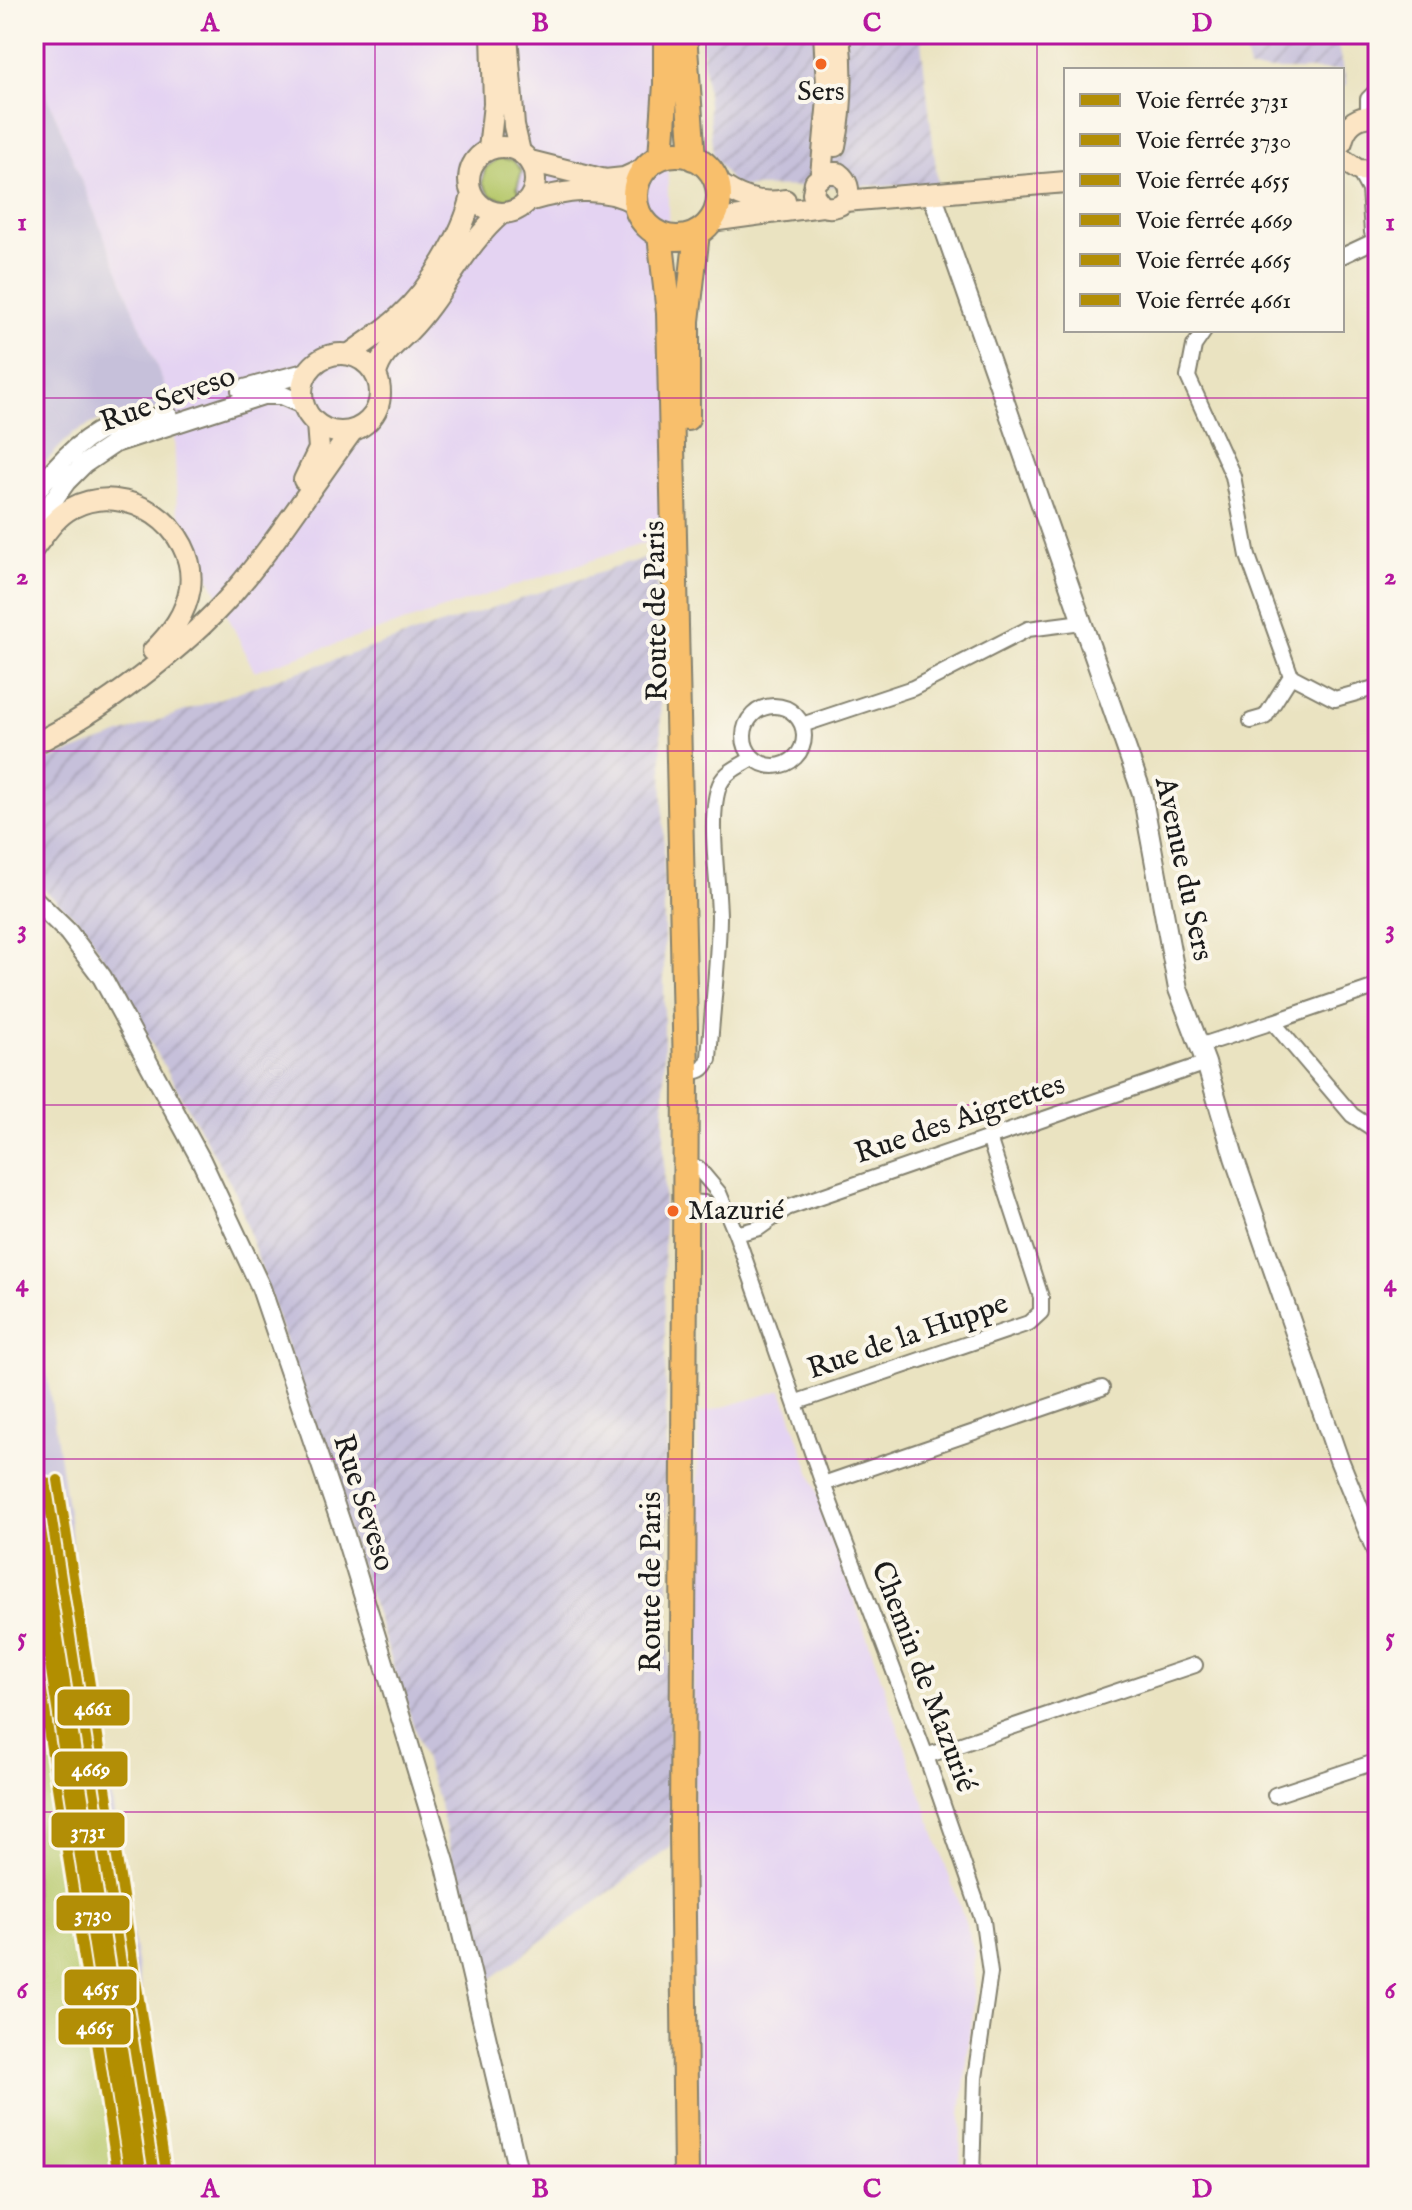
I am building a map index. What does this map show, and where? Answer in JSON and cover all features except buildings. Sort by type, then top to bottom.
[{"type":"main road","points":[[489,149],[494,104],[492,34]]},
{"type":"main road","points":[[507,34],[514,126],[535,182],[528,201]]},
{"type":"main road","points":[[666,34],[666,84],[653,162],[636,184],[635,203],[642,220],[660,235],[683,238],[704,227],[822,206],[813,194],[833,185]]},
{"type":"main road","points":[[684,34],[693,158]]},
{"type":"main road","points":[[824,34],[833,185]]},
{"type":"main road","points":[[833,185],[842,89],[839,34]]},
{"type":"main road","points":[[1354,158],[1354,121],[1373,105]]},
{"type":"main road","points":[[350,354],[400,317],[418,297],[464,221],[472,195],[469,180],[472,165],[489,149],[501,146],[525,157],[605,180],[624,178],[653,162],[680,154],[705,166],[716,181],[741,197],[766,202],[787,200],[833,185],[875,199],[1064,182]]},
{"type":"main road","points":[[704,227],[719,199],[716,181]]},
{"type":"main road","points":[[472,195],[482,206],[502,213],[513,211],[528,201],[568,192],[597,191],[635,203]]},
{"type":"main road","points":[[376,374],[385,354],[425,313],[482,233],[502,213]]},
{"type":"main road","name":"Route de Paris","points":[[685,989],[691,858],[687,321],[704,227]]},
{"type":"main road","name":"Route de Paris","points":[[660,235],[669,313],[685,989],[696,1070],[686,1167],[682,1830],[686,2176]]},
{"type":"main road","points":[[34,744],[94,709],[192,633],[232,594],[353,430],[370,419],[377,409],[380,387],[376,374],[365,361],[350,354],[336,354],[325,357],[308,372],[302,394],[304,405],[317,424],[319,449],[302,482],[268,533],[192,633]]},
{"type":"main road","points":[[317,424],[338,432],[353,430]]},
{"type":"main road","points":[[34,548],[55,520],[71,508],[89,501],[107,499],[146,508],[164,520],[185,551],[190,587],[181,617],[170,634],[94,709]]},
{"type":"street","points":[[1344,255],[1376,244],[1354,158]]},
{"type":"street","name":"Avenue du Sers","points":[[932,194],[1142,793],[1178,989],[1335,1447],[1378,1555]]},
{"type":"street","points":[[1204,332],[1194,346],[1188,377],[1233,476],[1248,556],[1291,676],[1335,699],[1378,687]]},
{"type":"street","name":"Rue Seveso","points":[[34,495],[61,461],[85,440],[110,426],[136,419],[156,419],[251,386],[308,372]]},
{"type":"street","name":"Rue Seveso","points":[[34,527],[66,482],[84,464],[115,443],[263,395],[281,395],[304,405]]},
{"type":"street","points":[[802,725],[913,688],[1028,629],[1082,622]]},
{"type":"street","points":[[1251,721],[1265,717],[1291,676]]},
{"type":"street","points":[[767,706],[788,709],[802,725],[804,744],[794,759],[774,767],[763,765],[753,758],[744,743],[746,725],[757,711],[767,706]]},
{"type":"street","points":[[696,1070],[709,1059],[719,919],[717,795],[720,783],[728,773],[753,758]]},
{"type":"street","name":"Rue Seveso","points":[[34,899],[68,932],[102,977],[201,1160],[261,1288],[344,1532],[445,1862],[519,2176]]},
{"type":"street","name":"Rue des Aigrettes","points":[[736,1234],[759,1228],[787,1208],[989,1138],[1203,1055],[1273,1022],[1378,986]]},
{"type":"street","points":[[1273,1022],[1352,1115],[1378,1132]]},
{"type":"street","name":"Rue de la Huppe","points":[[797,1402],[1029,1323],[1041,1312],[1041,1297],[989,1138]]},
{"type":"street","name":"Chemin de Mazurié","points":[[686,1167],[695,1167],[703,1172],[719,1193],[736,1234],[823,1484],[973,1884],[983,1921],[990,1973],[975,2078],[972,2176]]},
{"type":"street","points":[[686,1202],[704,1203],[726,1211]]},
{"type":"street","points":[[823,1484],[1102,1388]]},
{"type":"street","points":[[926,1756],[1195,1665]]},
{"type":"street","points":[[1275,1795],[1378,1761]]},
{"type":"shaded area","points":[[34,34],[666,34],[672,534],[254,671],[177,509],[173,407],[34,63]]},
{"type":"shaded area","points":[[701,34],[953,34],[921,41],[938,185],[735,187],[713,155]]},
{"type":"shaded area","points":[[1242,34],[1335,34],[1343,68],[1249,68]]},
{"type":"shaded area","points":[[34,63],[173,407],[107,416],[73,433],[34,474]]},
{"type":"shaded area","points":[[656,554],[664,836],[664,1237],[671,1847],[481,1986],[441,1809],[236,1193],[85,926],[34,881],[34,765],[252,687]]},
{"type":"shaded area","points":[[34,1288],[170,2176],[125,2176],[52,1716],[34,1587]]},
{"type":"shaded area","points":[[782,1390],[975,1951],[974,2003],[961,2114],[960,2176],[696,2176],[693,1661],[699,1414]]},
{"type":"green space","points":[[498,158],[513,160],[522,171],[517,187],[520,192],[506,200],[491,196],[482,183],[485,168]]},
{"type":"green space","points":[[34,1588],[125,2176],[34,2176]]},
{"type":"rail line","name":"4661","points":[[58,1480],[166,2172]]},
{"type":"rail line","name":"4669","points":[[46,1482],[154,2174]]},
{"type":"rail line","name":"3731","points":[[34,1484],[142,2176]]},
{"type":"rail line","name":"3730","points":[[34,1532],[134,2176]]},
{"type":"rail line","name":"4655","points":[[34,1562],[130,2176]]},
{"type":"rail line","name":"4665","points":[[34,1640],[118,2176]]},
{"type":"place","name":"Sers","points":[[821,64]]},
{"type":"place","name":"Mazurié","points":[[673,1211]]}]
